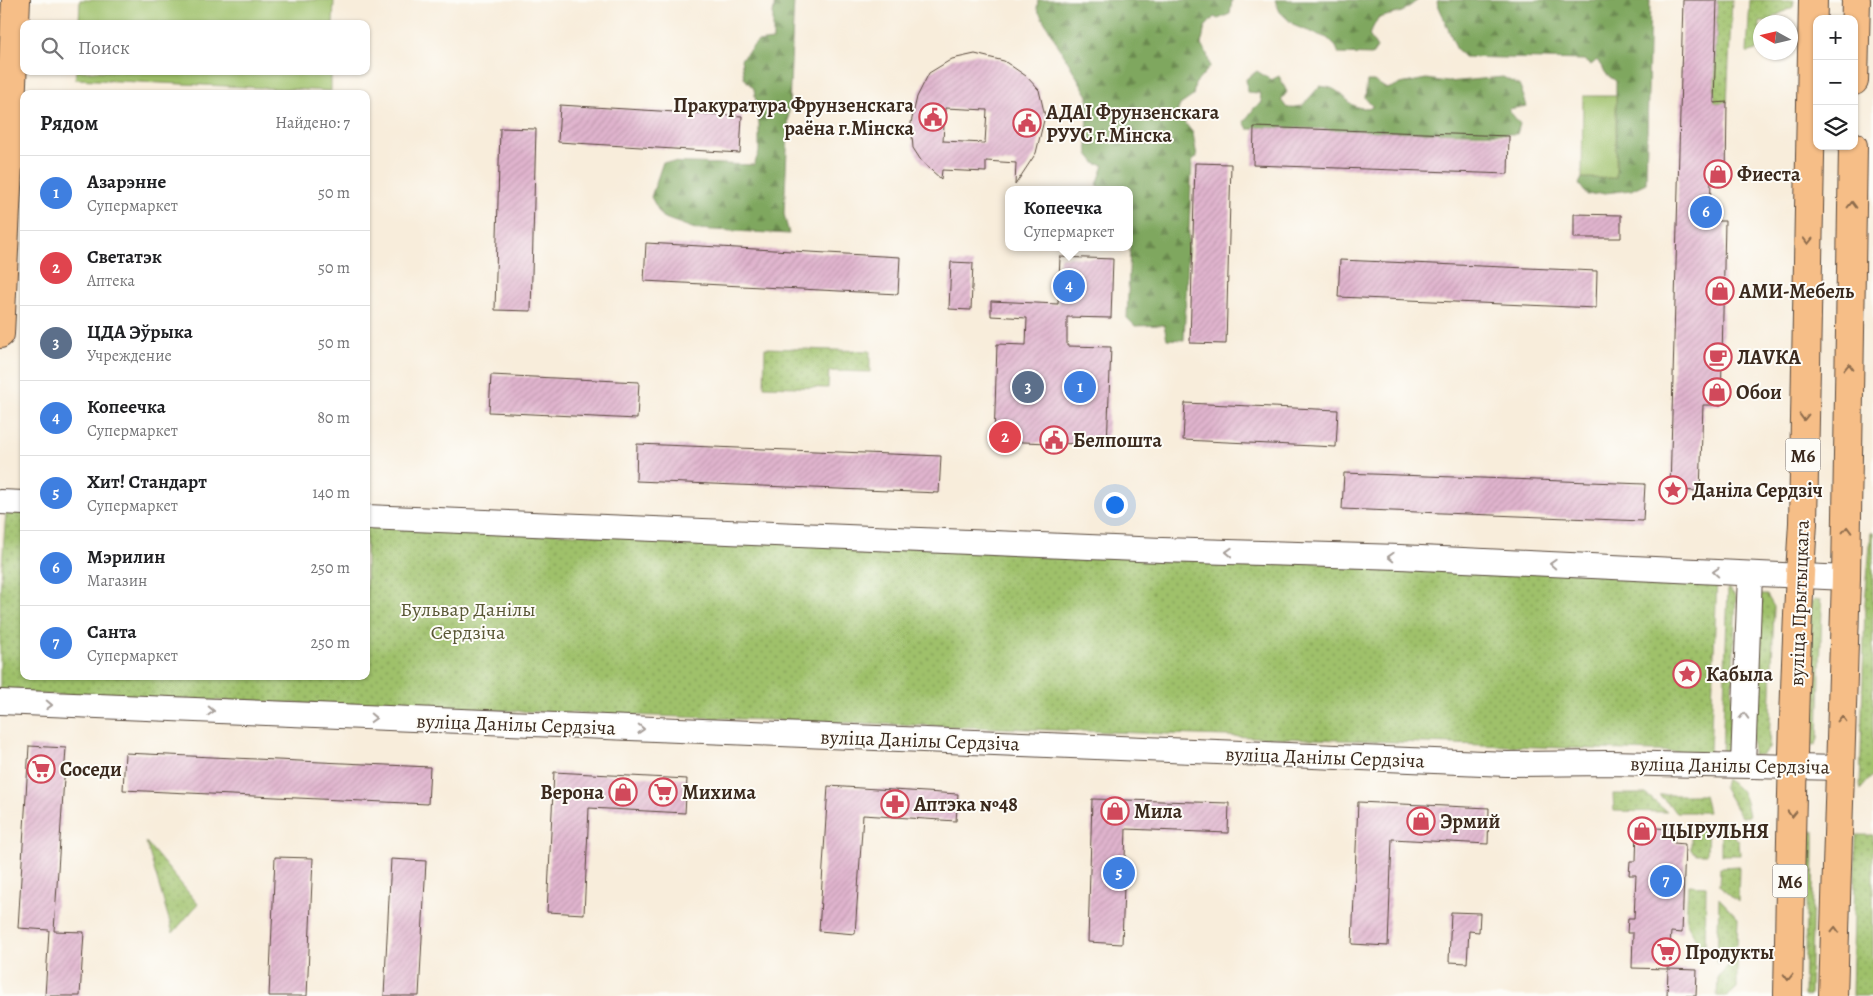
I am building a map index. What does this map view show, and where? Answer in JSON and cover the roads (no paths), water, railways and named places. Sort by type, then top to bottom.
[{"type":"main road","points":[[0,334],[2,232],[16,0]]},
{"type":"main road","name":"вуліца Прытыцкага","points":[[1788,996],[1793,765],[1799,576],[1803,523],[1813,0]]},
{"type":"main road","points":[[1855,60],[1856,0]]},
{"type":"main road","name":"М6","points":[[1833,996],[1846,578],[1853,150]]},
{"type":"street","points":[[0,502],[20,503]]},
{"type":"street","points":[[370,517],[1162,550],[1400,557],[1846,578]]},
{"type":"street","points":[[1743,765],[1750,574]]},
{"type":"street","name":"вуліца Данілы Сердзіча","points":[[0,702],[1507,764],[1793,765],[1841,768]]},
{"type":"place","name":"Пракуратура Фрунзенскага раёна г.Мінска","points":[[933,117]]},
{"type":"place","name":"АДАІ Фрунзенскага РУУС г.Мінска","points":[[1027,123]]},
{"type":"place","name":"Фиеста","points":[[1718,174]]},
{"type":"place","name":"Мэрилин","points":[[1706,212]]},
{"type":"place","name":"Копеечка","points":[[1069,286]]},
{"type":"place","name":"АМИ-Мебель","points":[[1720,291]]},
{"type":"place","name":"ЛАVКА","points":[[1718,357]]},
{"type":"place","name":"ЦДА Эўрыка","points":[[1028,387]]},
{"type":"place","name":"Азарэнне","points":[[1080,387]]},
{"type":"place","name":"Обои","points":[[1717,392]]},
{"type":"place","name":"Светатэк","points":[[1005,437]]},
{"type":"place","name":"Белпошта","points":[[1054,440]]},
{"type":"place","name":"Даніла Сердзіч","points":[[1673,490]]},
{"type":"place","name":"Кабыла","points":[[1687,674]]},
{"type":"place","name":"Соседи","points":[[41,769]]},
{"type":"place","name":"Верона","points":[[623,792]]},
{"type":"place","name":"Михима","points":[[663,792]]},
{"type":"place","name":"Аптэка №48","points":[[895,804]]},
{"type":"place","name":"Мила","points":[[1115,811]]},
{"type":"place","name":"Эрмий","points":[[1421,821]]},
{"type":"place","name":"ЦЫРУЛЬНЯ","points":[[1642,831]]},
{"type":"place","name":"Хит! Стандарт","points":[[1119,873]]},
{"type":"place","name":"Санта","points":[[1666,881]]},
{"type":"place","name":"Продукты","points":[[1666,952]]},
{"type":"park label","name":"Бульвар Данілы Сердзіча","points":[[468,620]]}]
